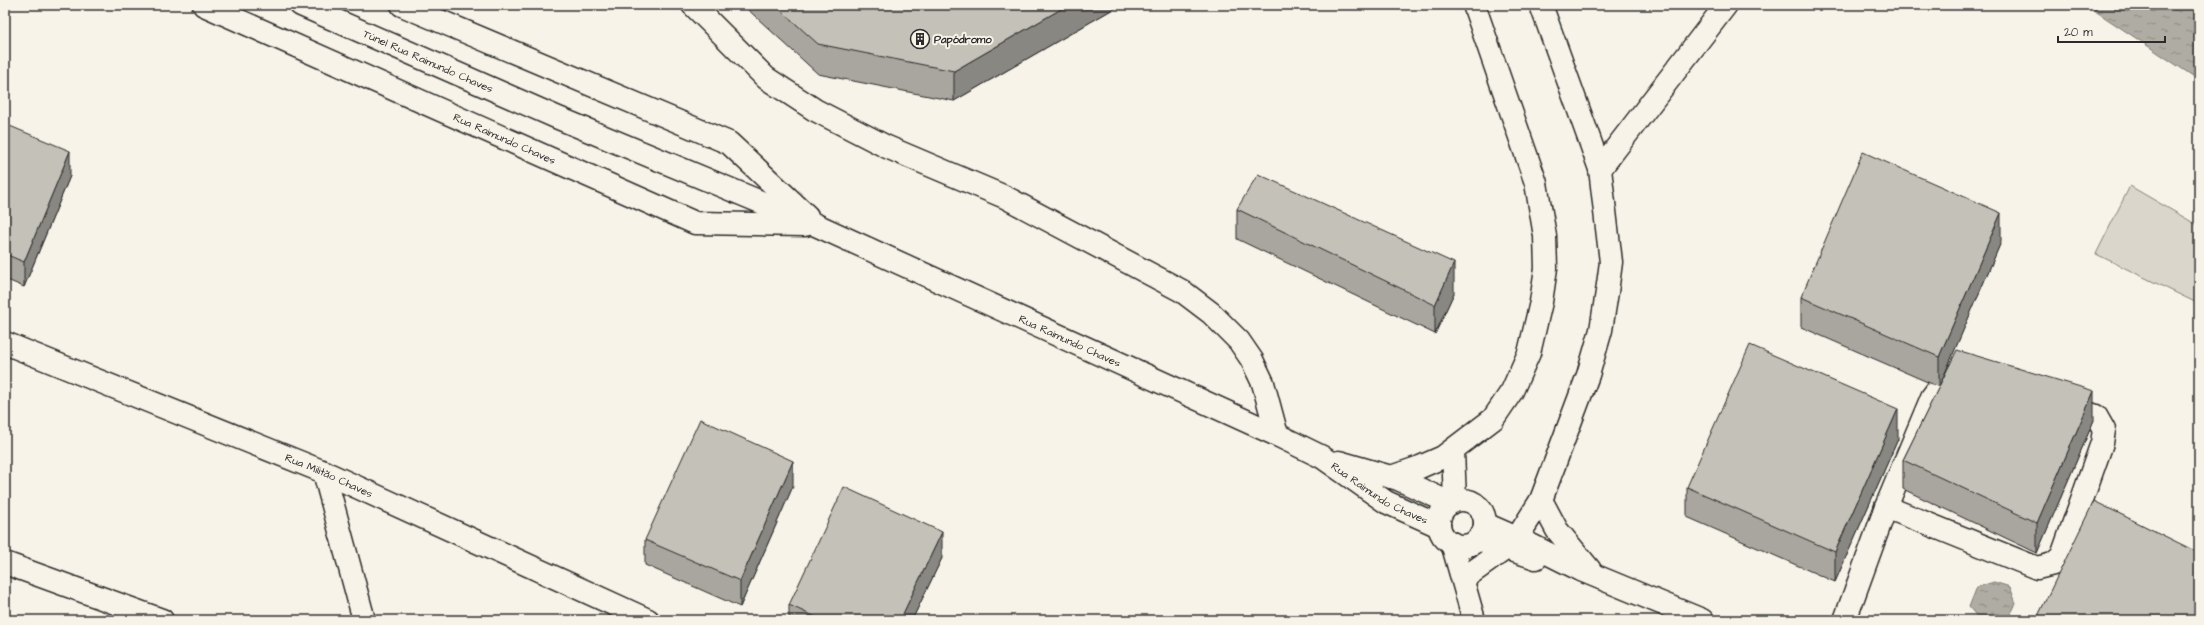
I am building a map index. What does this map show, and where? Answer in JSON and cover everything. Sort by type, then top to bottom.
[{"type":"main road","name":"Rua Raimundo Chaves","points":[[204,5],[695,224],[816,225]]},
{"type":"main road","name":"Túnel Rua Raimundo Chaves","points":[[301,5],[556,117]]},
{"type":"main road","name":"Rua Raimundo Chaves","points":[[402,5],[729,143],[816,225]]},
{"type":"main road","points":[[693,5],[766,78],[815,110],[887,148],[1005,197],[1182,291],[1211,313],[1239,341],[1252,360],[1263,383],[1277,435]]},
{"type":"main road","points":[[1391,477],[1420,468],[1453,451],[1493,419],[1512,391],[1529,352],[1541,302],[1546,268],[1545,236],[1536,183],[1474,5]]},
{"type":"main road","points":[[1466,585],[1511,544],[1541,500],[1588,375],[1601,330],[1611,262],[1600,169],[1541,5]]},
{"type":"main road","points":[[1600,169],[1726,5]]},
{"type":"main road","name":"Rua Raimundo Chaves","points":[[556,117],[816,225],[1277,435],[1322,457],[1386,502],[1439,526]]},
{"type":"main road","name":"Rua Militão Chaves","points":[[5,343],[324,472],[648,620]]},
{"type":"main road","points":[[1845,620],[1886,507],[1932,397],[1946,378],[1974,370],[1981,373]]},
{"type":"main road","points":[[1886,507],[2037,568],[2053,564],[2062,556],[2102,443],[2104,430],[2096,416],[2046,397]]},
{"type":"main road","points":[[1452,502],[1453,451]]},
{"type":"main road","name":"Rua Raimundo Chaves","points":[[1322,457],[1391,477],[1452,502]]},
{"type":"main road","points":[[324,472],[364,620]]},
{"type":"main road","points":[[1474,620],[1466,585],[1471,538],[1483,513],[1476,505],[1466,500],[1452,502],[1442,510],[1439,526],[1443,537],[1471,538],[1511,544],[1588,573],[1702,620]]},
{"type":"main road","points":[[1541,500],[1557,530],[1588,573]]},
{"type":"main road","points":[[5,562],[162,620]]},
{"type":"shaded area","points":[[2130,186],[2199,226],[2199,304],[2096,254]]},
{"type":"water","points":[[2086,5],[2199,5],[2199,80]]},
{"type":"water","points":[[1994,582],[2010,587],[2016,603],[2010,615],[2002,620],[1980,620],[1969,607],[1977,587]]},
{"type":"building","points":[[775,5],[1068,5],[954,71],[818,44]]},
{"type":"building","points":[[5,124],[70,151],[24,262],[5,254]]},
{"type":"building","points":[[1863,152],[2001,213],[1939,357],[1801,297]]},
{"type":"building","points":[[1258,174],[1454,263],[1435,305],[1237,209]]},
{"type":"building","points":[[1750,345],[1898,409],[1835,552],[1687,487]]},
{"type":"building","points":[[1957,350],[2094,391],[2037,523],[1903,460]]},
{"type":"building","points":[[700,419],[793,461],[740,581],[645,540]]},
{"type":"building","points":[[844,487],[942,532],[900,620],[822,620],[789,605]]},
{"type":"building","points":[[2094,501],[2199,553],[2199,620],[2036,620]]},
{"type":"place","name":"Papódromo","points":[[920,39]]}]
